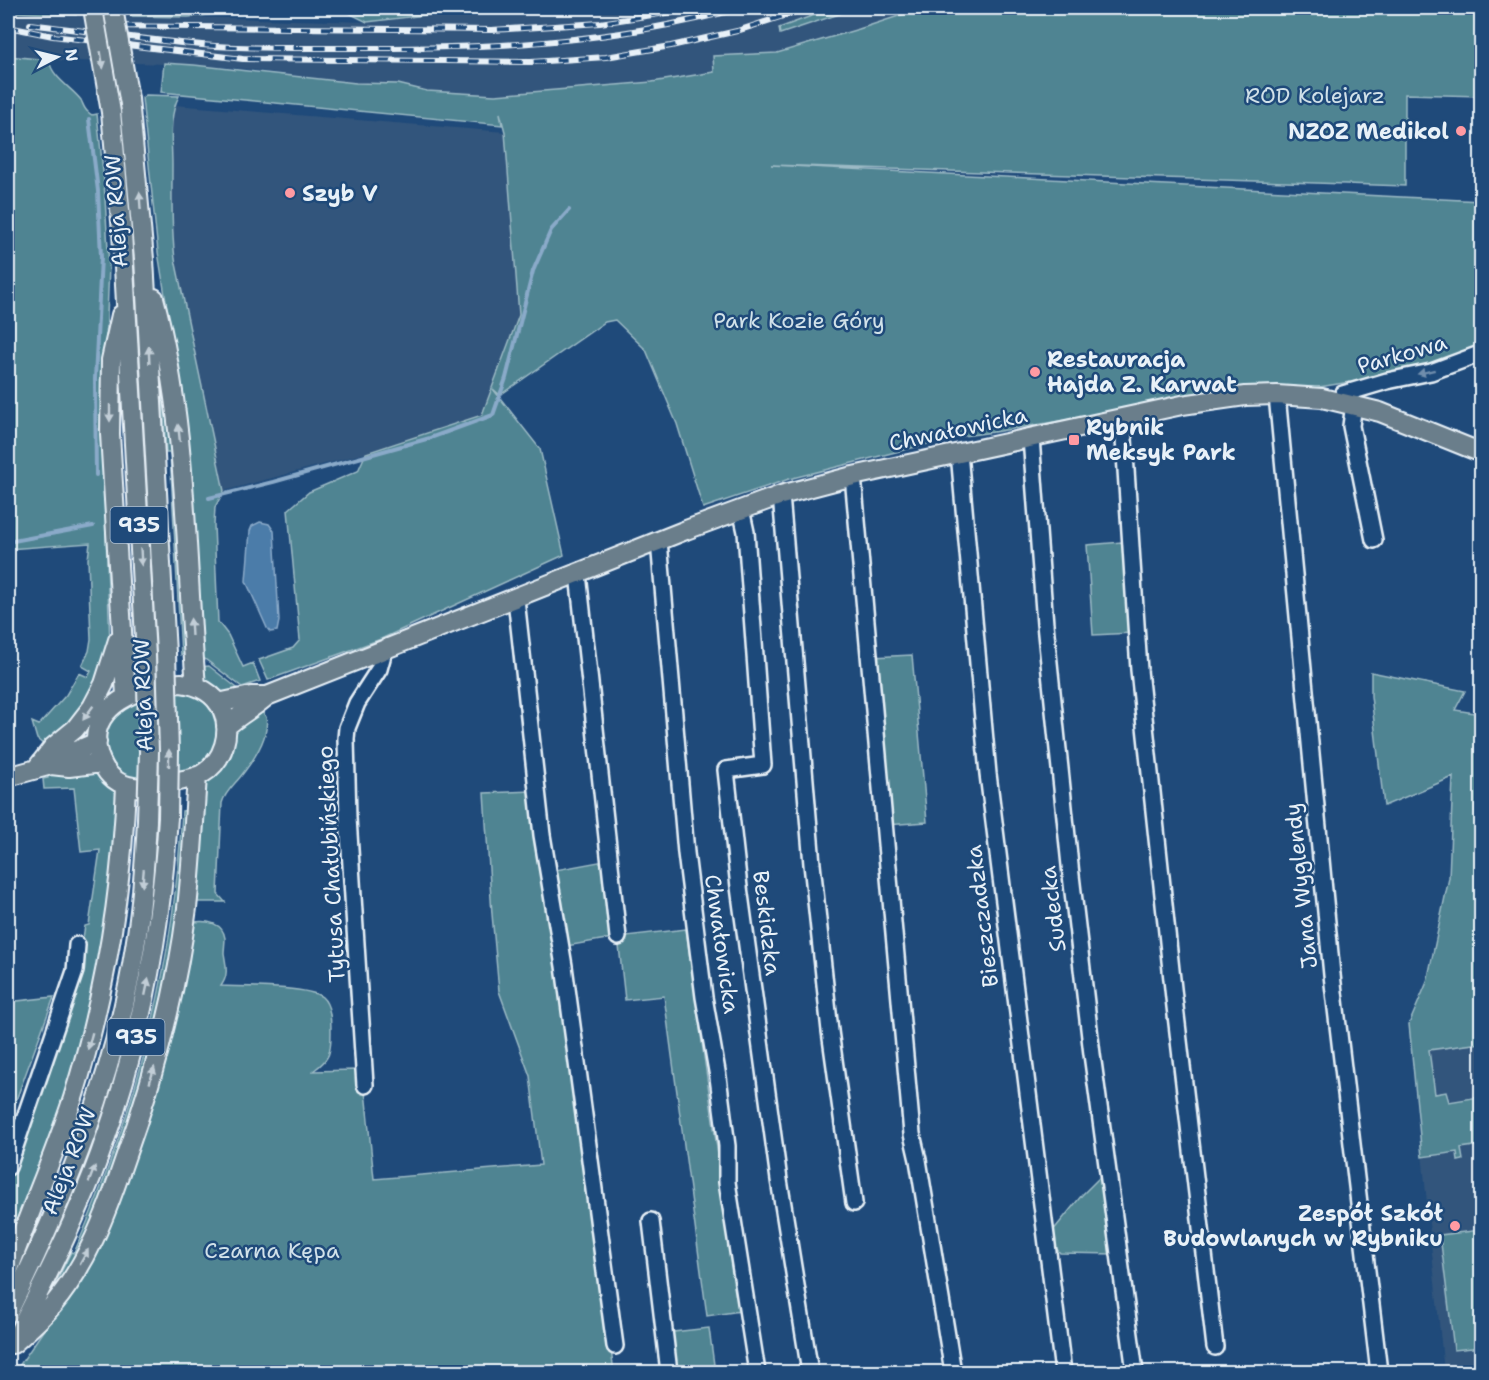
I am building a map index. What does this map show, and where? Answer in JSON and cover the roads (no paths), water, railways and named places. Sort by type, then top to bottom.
[{"type":"main road","name":"Aleja ROW","points":[[8,1313],[64,1190],[94,1111],[110,1057],[135,948],[147,820],[149,752],[146,656],[126,292],[111,112],[93,8]]},
{"type":"main road","name":"Aleja ROW","points":[[10,1350],[81,1201],[100,1155],[121,1091],[141,1020],[156,942],[164,877],[169,751],[166,653],[144,259],[129,99],[113,8]]},
{"type":"main road","points":[[144,259],[166,344],[178,421],[196,686]]},
{"type":"main road","points":[[126,292],[111,360],[110,402],[111,466],[126,696]]},
{"type":"main road","name":"Chwałowicka","points":[[218,703],[251,696],[267,696],[781,495],[853,476],[1219,398],[1277,395],[1347,403],[1400,419],[1482,453]]},
{"type":"main road","points":[[44,767],[52,747],[75,729],[93,707],[104,684],[122,626]]},
{"type":"main road","points":[[173,683],[196,686],[206,691],[218,703],[226,727],[225,741],[212,766],[197,776],[152,788],[141,789],[126,786],[115,779],[102,763],[97,742],[98,729],[114,703],[126,696],[173,683]]},
{"type":"main road","name":"Chwałowicka","points":[[226,727],[236,718],[255,708],[267,696]]},
{"type":"main road","points":[[8,777],[44,767],[97,742]]},
{"type":"main road","points":[[44,767],[102,763]]},
{"type":"main road","points":[[10,1350],[52,1306],[86,1254],[113,1194],[142,1110],[166,1021],[182,939],[191,865],[197,776]]},
{"type":"main road","points":[[8,1272],[66,1120],[94,1023],[119,891],[126,786]]},
{"type":"street","name":"Parkowa","points":[[1347,403],[1343,393],[1431,372],[1482,353]]},
{"type":"street","name":"Jana Wyglendy","points":[[1277,395],[1332,975],[1379,1372]]},
{"type":"street","points":[[1347,403],[1374,540]]},
{"type":"street","points":[[1121,418],[1139,670],[1174,998],[1215,1347]]},
{"type":"street","name":"Sudecka","points":[[1031,438],[1045,624],[1071,874],[1092,1054],[1135,1372]]},
{"type":"street","name":"Bieszczadzka","points":[[959,453],[988,774],[1062,1372]]},
{"type":"street","points":[[853,476],[912,1134],[952,1372]]},
{"type":"street","points":[[781,495],[812,864],[830,1031],[854,1203]]},
{"type":"street","name":"Beskidzka","points":[[741,509],[746,532],[763,765],[726,771],[739,887],[774,1145],[810,1372]]},
{"type":"street","name":"Chwałowicka","points":[[659,541],[686,853],[704,997],[727,1146],[727,1182],[757,1372]]},
{"type":"street","points":[[579,574],[618,937]]},
{"type":"street","points":[[516,598],[542,836],[566,977],[615,1346]]},
{"type":"street","name":"Tytusa Chałubińskiego","points":[[365,1085],[348,818],[346,739],[347,728],[357,703],[380,669],[384,651]]},
{"type":"street","points":[[8,1167],[75,970],[77,945]]},
{"type":"street","points":[[651,1221],[669,1372]]},
{"type":"waterway","points":[[89,119],[98,191],[101,257],[95,379],[96,475]]},
{"type":"waterway","points":[[209,498],[430,438],[493,415],[506,378],[533,271],[551,230],[569,210]]},
{"type":"waterway","points":[[8,542],[93,526]]},
{"type":"railway","points":[[102,26],[492,30],[600,23],[698,8]]},
{"type":"railway","points":[[30,24],[159,41],[256,48],[447,47],[594,37],[643,30],[740,8]]},
{"type":"railway","points":[[8,27],[53,36],[243,59],[531,62],[606,57],[671,46],[737,31],[808,8]]},
{"type":"place","name":"NZOZ Medikol","points":[[1461,131]]},
{"type":"place","name":"Szyb V","points":[[290,193]]},
{"type":"place","name":"Restauracja Hajda Z. Karwat","points":[[1035,372]]},
{"type":"place","name":"Rybnik Meksyk Park","points":[[1074,440]]},
{"type":"place","name":"Zespół Szkół Budowlanych w Rybniku","points":[[1455,1226]]},
{"type":"park label","name":"ROD Kolejarz","points":[[1315,95]]},
{"type":"park label","name":"Park Kozie Góry","points":[[799,320]]},
{"type":"park label","name":"Czarna Kępa","points":[[272,1250]]}]
